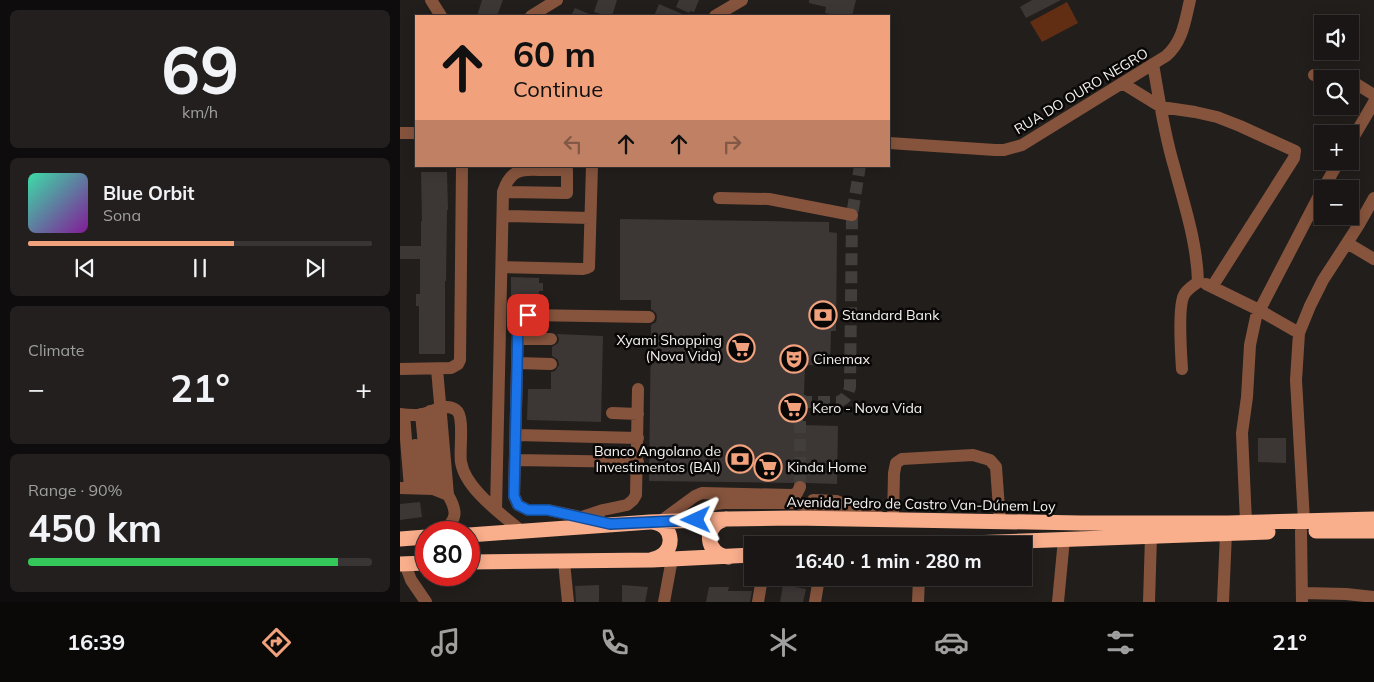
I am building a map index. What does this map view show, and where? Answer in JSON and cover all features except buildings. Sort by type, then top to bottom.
[{"type":"highway","name":"Avenida Pedro de Castro Van-Dúnem Loy","points":[[480,534],[686,520],[793,518],[1000,522],[1246,522],[1374,530]]},
{"type":"highway","points":[[727,519],[721,520],[714,526],[710,534],[710,540],[717,553],[730,557]]},
{"type":"highway","name":"Avenida Pedro de Castro Van-Dúnem Loy","points":[[1032,540],[1226,533],[1374,519]]},
{"type":"highway","points":[[652,560],[666,553],[670,544],[670,538],[666,529],[656,522]]},
{"type":"highway","points":[[400,537],[415,537]]},
{"type":"highway","points":[[480,562],[652,560],[744,556]]},
{"type":"highway","points":[[402,564],[415,564]]},
{"type":"street","points":[[431,0],[440,15]]},
{"type":"street","points":[[533,15],[557,0]]},
{"type":"street","points":[[717,15],[742,0]]},
{"type":"street","name":"RUA DO OURO NEGRO","points":[[890,143],[995,150],[1022,145],[1166,56],[1177,44],[1181,35],[1190,0]]},
{"type":"street","points":[[1153,64],[1173,164],[1196,250],[1198,282]]},
{"type":"street","points":[[1122,83],[1161,107],[1217,117],[1295,151],[1294,158],[1212,287]]},
{"type":"street","points":[[1359,86],[1374,95]]},
{"type":"street","points":[[1359,128],[1374,102]]},
{"type":"street","points":[[400,133],[415,134]]},
{"type":"street","points":[[400,369],[455,367],[460,360],[462,167]]},
{"type":"street","points":[[502,267],[587,268],[590,264],[592,167]]},
{"type":"street","points":[[496,510],[503,192],[509,178],[523,169],[567,168],[566,193],[503,192]]},
{"type":"street","points":[[719,198],[769,199],[852,215]]},
{"type":"street","points":[[1374,198],[1322,280],[1299,332],[1296,380],[1302,526],[1302,597],[1346,594],[1374,597]]},
{"type":"street","points":[[1246,522],[1242,433],[1247,398],[1250,346],[1256,316],[1314,207]]},
{"type":"street","points":[[503,216],[590,218]]},
{"type":"street","points":[[1347,243],[1374,259]]},
{"type":"street","points":[[1198,282],[1259,310],[1299,332]]},
{"type":"street","points":[[1182,369],[1182,297],[1186,291],[1198,282]]},
{"type":"street","points":[[610,524],[548,510],[528,510],[518,505],[514,496],[518,324],[519,319],[523,315],[649,317]]},
{"type":"street","points":[[518,339],[551,339]]},
{"type":"street","points":[[517,363],[551,364]]},
{"type":"street","points":[[421,489],[418,413],[437,369]]},
{"type":"street","points":[[546,529],[603,510],[628,505],[633,500],[637,489],[638,389]]},
{"type":"street","points":[[418,413],[451,408],[458,412],[460,418],[461,462],[464,473],[472,487],[520,530]]},
{"type":"street","points":[[418,413],[421,489]]},
{"type":"street","points":[[418,413],[421,489]]},
{"type":"street","points":[[612,413],[638,414]]},
{"type":"street","points":[[400,435],[421,489],[454,508],[453,521]]},
{"type":"street","points":[[516,435],[638,438]]},
{"type":"street","points":[[656,522],[695,496],[702,494],[792,494],[797,493],[800,486],[802,495],[806,498],[816,501],[836,501],[891,520],[896,463],[902,459],[974,455],[990,460],[996,467],[1000,522]]},
{"type":"street","points":[[515,460],[638,462]]},
{"type":"street","points":[[686,520],[715,504],[798,503],[808,507],[833,510],[865,520]]},
{"type":"street","points":[[1223,602],[1226,533]]},
{"type":"street","points":[[1149,602],[1151,536]]},
{"type":"street","points":[[1058,602],[1064,539]]},
{"type":"street","points":[[664,602],[672,559]]},
{"type":"street","points":[[564,562],[568,602]]},
{"type":"street","points":[[402,564],[426,602]]},
{"type":"street","points":[[758,602],[761,586]]},
{"type":"street","points":[[815,602],[818,586]]},
{"type":"street","points":[[918,602],[919,586]]},
{"type":"shaded area","points":[[1067,2],[1078,23],[1042,42],[1030,22]]},
{"type":"tunnel","points":[[800,402],[838,402],[843,400],[850,387],[852,215],[860,167]]},
{"type":"tunnel","points":[[800,395],[800,487]]},
{"type":"place","name":"Standard Bank","points":[[823,315]]},
{"type":"place","name":"Xyami Shopping (Nova Vida)","points":[[741,348]]},
{"type":"place","name":"Cinemax","points":[[794,359]]},
{"type":"place","name":"Kero - Nova Vida","points":[[793,408]]},
{"type":"place","name":"Banco Angolano de Investimentos (BAI)","points":[[740,459]]},
{"type":"place","name":"Kinda Home","points":[[768,467]]},
{"type":"route","points":[[528,315],[523,315],[519,319],[518,324],[514,496],[518,505],[528,510],[548,510],[610,524],[696,520]]}]
